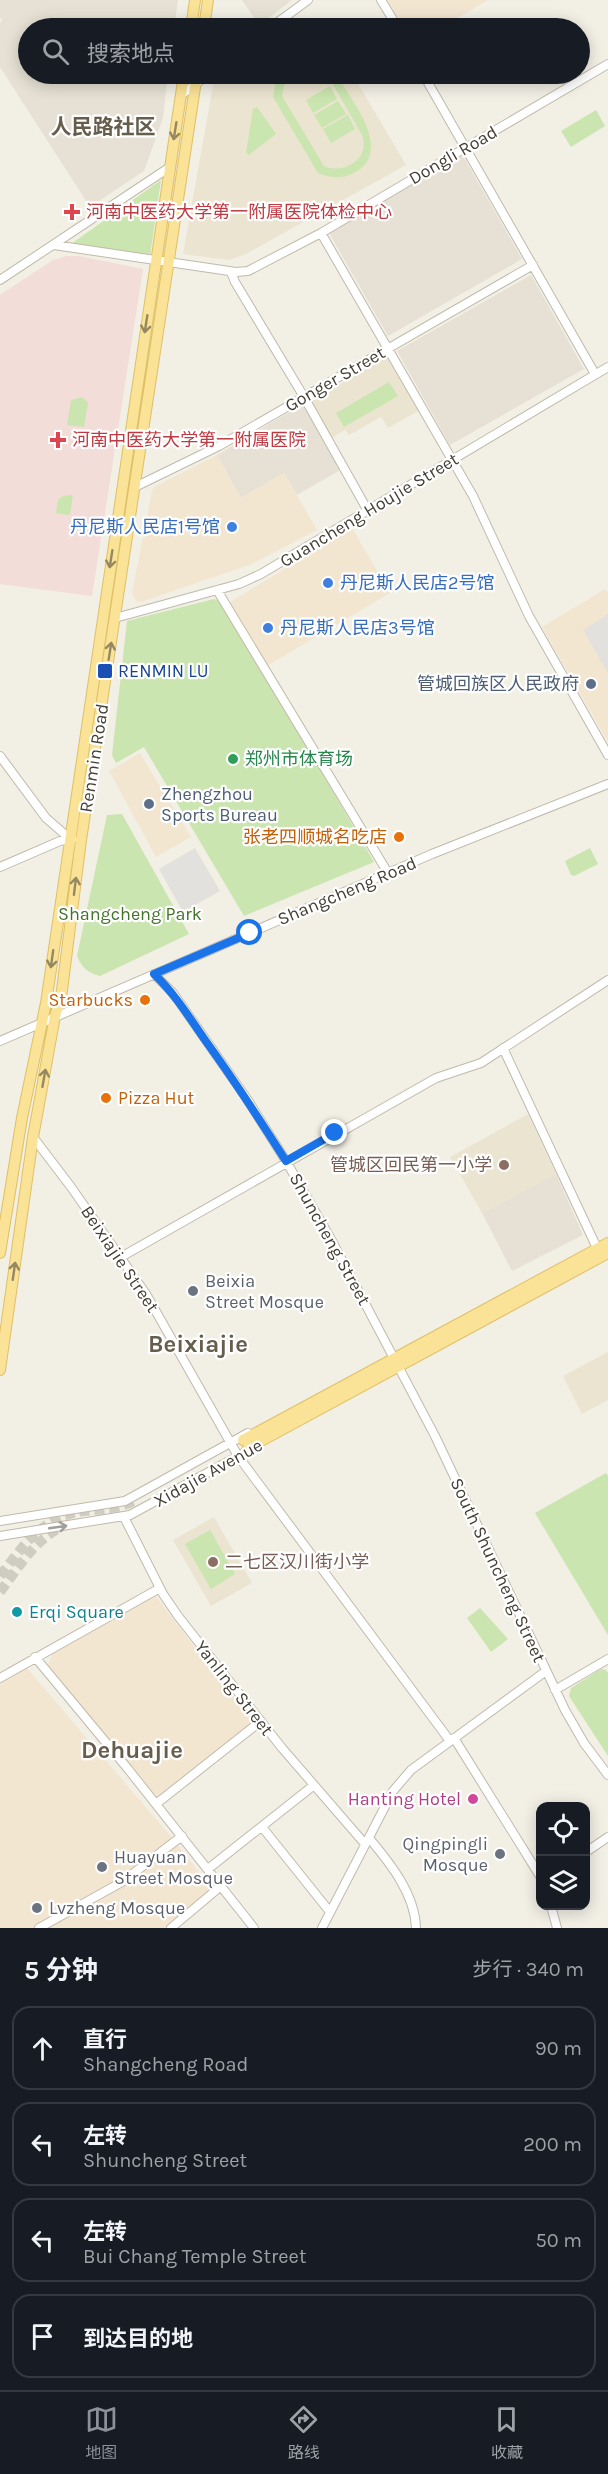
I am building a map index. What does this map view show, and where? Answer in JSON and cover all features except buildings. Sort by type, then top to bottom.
[{"type":"main road","points":[[192,18],[195,0]]},
{"type":"main road","points":[[205,18],[208,0]]},
{"type":"main road","name":"Renmin Road","points":[[0,1253],[46,1003],[183,84]]},
{"type":"main road","name":"Renmin Road","points":[[0,1370],[33,1137],[55,1016],[61,998],[81,840],[195,84]]},
{"type":"main road","name":"Xidajie Avenue","points":[[246,1444],[608,1243]]},
{"type":"main road","name":"Xidajie Avenue","points":[[396,1361],[608,1254]]},
{"type":"street","points":[[284,18],[308,0]]},
{"type":"street","points":[[381,0],[392,18]]},
{"type":"street","name":"Dongli Road","points":[[590,75],[608,64]]},
{"type":"street","points":[[181,95],[191,84]]},
{"type":"street","points":[[429,84],[595,374]]},
{"type":"street","name":"Dongli Road","points":[[54,245],[156,262],[231,272],[248,271],[321,233],[574,84]]},
{"type":"street","points":[[0,280],[170,167]]},
{"type":"street","points":[[321,233],[473,496],[529,616],[608,755]]},
{"type":"street","name":"Gonger Street","points":[[135,488],[219,446],[533,265]]},
{"type":"street","points":[[231,272],[368,511]]},
{"type":"street","name":"Guancheng Houjie Street","points":[[115,618],[239,584],[282,563],[608,367]]},
{"type":"street","points":[[217,590],[388,873]]},
{"type":"street","points":[[0,756],[46,818],[69,838],[81,840]]},
{"type":"street","name":"Shangcheng Road","points":[[0,1041],[388,873],[608,784]]},
{"type":"street","points":[[0,867],[69,838]]},
{"type":"street","name":"Shuncheng Street","points":[[154,974],[173,993],[187,1012],[247,1099],[286,1161],[396,1361]]},
{"type":"street","points":[[121,1257],[286,1161],[436,1078],[481,1063],[608,980]]},
{"type":"street","points":[[503,1048],[597,1248]]},
{"type":"street","name":"Beixiajie Street","points":[[33,1137],[146,1294],[234,1450],[452,1740],[536,1870]]},
{"type":"street","name":"Xidajie Avenue","points":[[0,1536],[124,1517],[135,1513],[379,1361],[396,1361]]},
{"type":"street","name":"Xidajie Avenue","points":[[0,1521],[116,1504],[387,1376],[396,1361]]},
{"type":"street","name":"South Shuncheng Street","points":[[396,1361],[435,1436],[555,1690],[584,1743],[608,1775]]},
{"type":"street","name":"Yanling Street","points":[[124,1517],[160,1588],[178,1616],[314,1785],[386,1859],[402,1884],[416,1918],[416,1928]]},
{"type":"street","points":[[0,1677],[160,1588]]},
{"type":"street","points":[[35,1657],[182,1836],[254,1928]]},
{"type":"street","points":[[555,1690],[608,1659]]},
{"type":"street","points":[[322,1928],[393,1791],[402,1779],[411,1770],[546,1671]]},
{"type":"street","points":[[156,1804],[261,1721]]},
{"type":"street","points":[[208,1869],[314,1785]]},
{"type":"street","points":[[262,1827],[330,1912]]},
{"type":"street","points":[[39,1928],[123,1882],[182,1836]]},
{"type":"street","points":[[590,1849],[608,1837]]},
{"type":"street","points":[[171,1928],[221,1886]]},
{"type":"street","points":[[552,1910],[556,1928]]},
{"type":"shaded area","points":[[0,0],[178,0],[175,18],[18,18],[18,84],[167,84],[163,118],[144,171],[90,207],[0,67],[0,23],[2,21]]},
{"type":"shaded area","points":[[242,0],[292,0],[268,18],[254,18]]},
{"type":"shaded area","points":[[387,0],[488,0],[458,18],[399,18]]},
{"type":"shaded area","points":[[213,84],[358,84],[406,165],[246,254],[229,260],[183,254]]},
{"type":"shaded area","points":[[463,156],[522,259],[388,336],[329,233]]},
{"type":"shaded area","name":"河南中医药大学第一附属医院","points":[[67,256],[79,256],[143,269],[92,596],[0,584],[0,295],[53,260]]},
{"type":"shaded area","points":[[531,275],[584,369],[450,445],[397,351]]},
{"type":"shaded area","points":[[389,356],[420,410],[388,428],[381,417],[349,435],[345,430],[332,438],[310,401]]},
{"type":"shaded area","points":[[304,403],[342,469],[297,495],[284,473],[241,498],[217,455]]},
{"type":"shaded area","points":[[217,455],[241,498],[284,473],[317,530],[252,564],[141,602],[136,601],[132,593],[154,487]]},
{"type":"shaded area","points":[[352,528],[390,593],[267,666],[230,602]]},
{"type":"shaded area","name":"管城回族区人民政府","points":[[605,589],[608,593],[608,742],[542,627]]},
{"type":"shaded area","points":[[608,614],[608,673],[583,630]]},
{"type":"shaded area","name":"Zhengzhou Sports Bureau","points":[[140,753],[191,837],[156,857],[109,771]]},
{"type":"shaded area","points":[[195,848],[220,891],[183,912],[159,869]]},
{"type":"shaded area","name":"管城区回民第一小学","points":[[528,1114],[556,1174],[482,1213],[450,1157]]},
{"type":"shaded area","points":[[556,1174],[583,1235],[512,1271],[482,1213]]},
{"type":"shaded area","points":[[608,1352],[608,1400],[582,1414],[563,1376]]},
{"type":"shaded area","name":"二七区汉川街小学","points":[[214,1517],[252,1583],[211,1606],[173,1540]]},
{"type":"shaded area","points":[[154,1594],[253,1723],[158,1798],[47,1667],[53,1652]]},
{"type":"shaded area","points":[[27,1668],[172,1838],[121,1879],[35,1928],[0,1928],[0,1683]]},
{"type":"shaded area","points":[[176,1843],[213,1890],[166,1928],[46,1928]]},
{"type":"green space","points":[[285,84],[282,96],[324,166],[340,168],[354,163],[359,158],[364,144],[362,135],[333,84],[342,84],[366,125],[371,152],[366,163],[354,173],[345,176],[332,177],[318,173],[273,97],[275,86]]},
{"type":"green space","points":[[330,86],[337,99],[313,113],[306,100]]},
{"type":"green space","points":[[338,101],[346,114],[322,128],[314,115]]},
{"type":"green space","points":[[257,107],[276,134],[249,155],[246,153],[253,109]]},
{"type":"green space","points":[[596,110],[605,126],[571,147],[561,131]]},
{"type":"green space","points":[[348,115],[355,129],[331,143],[323,129]]},
{"type":"green space","points":[[161,180],[150,256],[71,244]]},
{"type":"green space","points":[[389,382],[398,396],[344,427],[336,413]]},
{"type":"green space","points":[[82,397],[88,402],[84,427],[67,425],[71,400]]},
{"type":"green space","points":[[73,495],[70,514],[56,513],[58,500],[63,496]]},
{"type":"green space","name":"郑州市体育场","points":[[214,599],[222,601],[374,862],[244,916],[144,747],[116,763],[112,755],[127,621]]},
{"type":"green space","name":"Shangcheng Park","points":[[122,814],[189,934],[100,976],[86,969],[77,956],[107,815]]},
{"type":"green space","points":[[590,848],[598,864],[574,876],[571,875],[565,861]]},
{"type":"green space","points":[[606,1473],[608,1476],[608,1635],[535,1513]]},
{"type":"green space","points":[[210,1530],[235,1574],[211,1589],[185,1544]]},
{"type":"green space","points":[[480,1608],[508,1639],[491,1652],[467,1618]]},
{"type":"green space","points":[[601,1669],[608,1673],[608,1756],[569,1696],[571,1688]]},
{"type":"tunnel","points":[[0,1576],[32,1537],[52,1521],[77,1512],[114,1507],[136,1500]]},
{"type":"tunnel","points":[[0,1592],[36,1546],[63,1526]]},
{"type":"place","name":"河南中医药大学第一附属医院体检中心","points":[[72,212]]},
{"type":"place","name":"河南中医药大学第一附属医院","points":[[58,440]]},
{"type":"place","name":"丹尼斯人民店1号馆","points":[[232,527]]},
{"type":"place","name":"丹尼斯人民店2号馆","points":[[328,583]]},
{"type":"place","name":"丹尼斯人民店3号馆","points":[[268,628]]},
{"type":"place","name":"RENMIN LU","points":[[105,671]]},
{"type":"place","name":"管城回族区人民政府","points":[[591,684]]},
{"type":"place","name":"郑州市体育场","points":[[233,759]]},
{"type":"place","name":"Zhengzhou Sports Bureau","points":[[149,804]]},
{"type":"place","name":"张老四顺城名吃店","points":[[399,837]]},
{"type":"place","name":"Starbucks","points":[[145,1000]]},
{"type":"place","name":"Pizza Hut","points":[[106,1098]]},
{"type":"place","name":"管城区回民第一小学","points":[[504,1165]]},
{"type":"place","name":"Beixia Street Mosque","points":[[193,1291]]},
{"type":"place","name":"二七区汉川街小学","points":[[213,1562]]},
{"type":"place","name":"Erqi Square","points":[[17,1612]]},
{"type":"place","name":"Hanting Hotel","points":[[473,1799]]},
{"type":"place","name":"Qingpingli Mosque","points":[[500,1854]]},
{"type":"place","name":"Huayuan Street Mosque","points":[[102,1867]]},
{"type":"place","name":"Lvzheng Mosque","points":[[37,1908]]},
{"type":"district","name":"人民路社区","points":[[103,127]]},
{"type":"district","name":"Beixiajie","points":[[198,1344]]},
{"type":"district","name":"Dehuajie","points":[[132,1750]]},
{"type":"route","points":[[250,933],[154,974],[173,993],[187,1012],[247,1099],[286,1161],[335,1133]]}]
